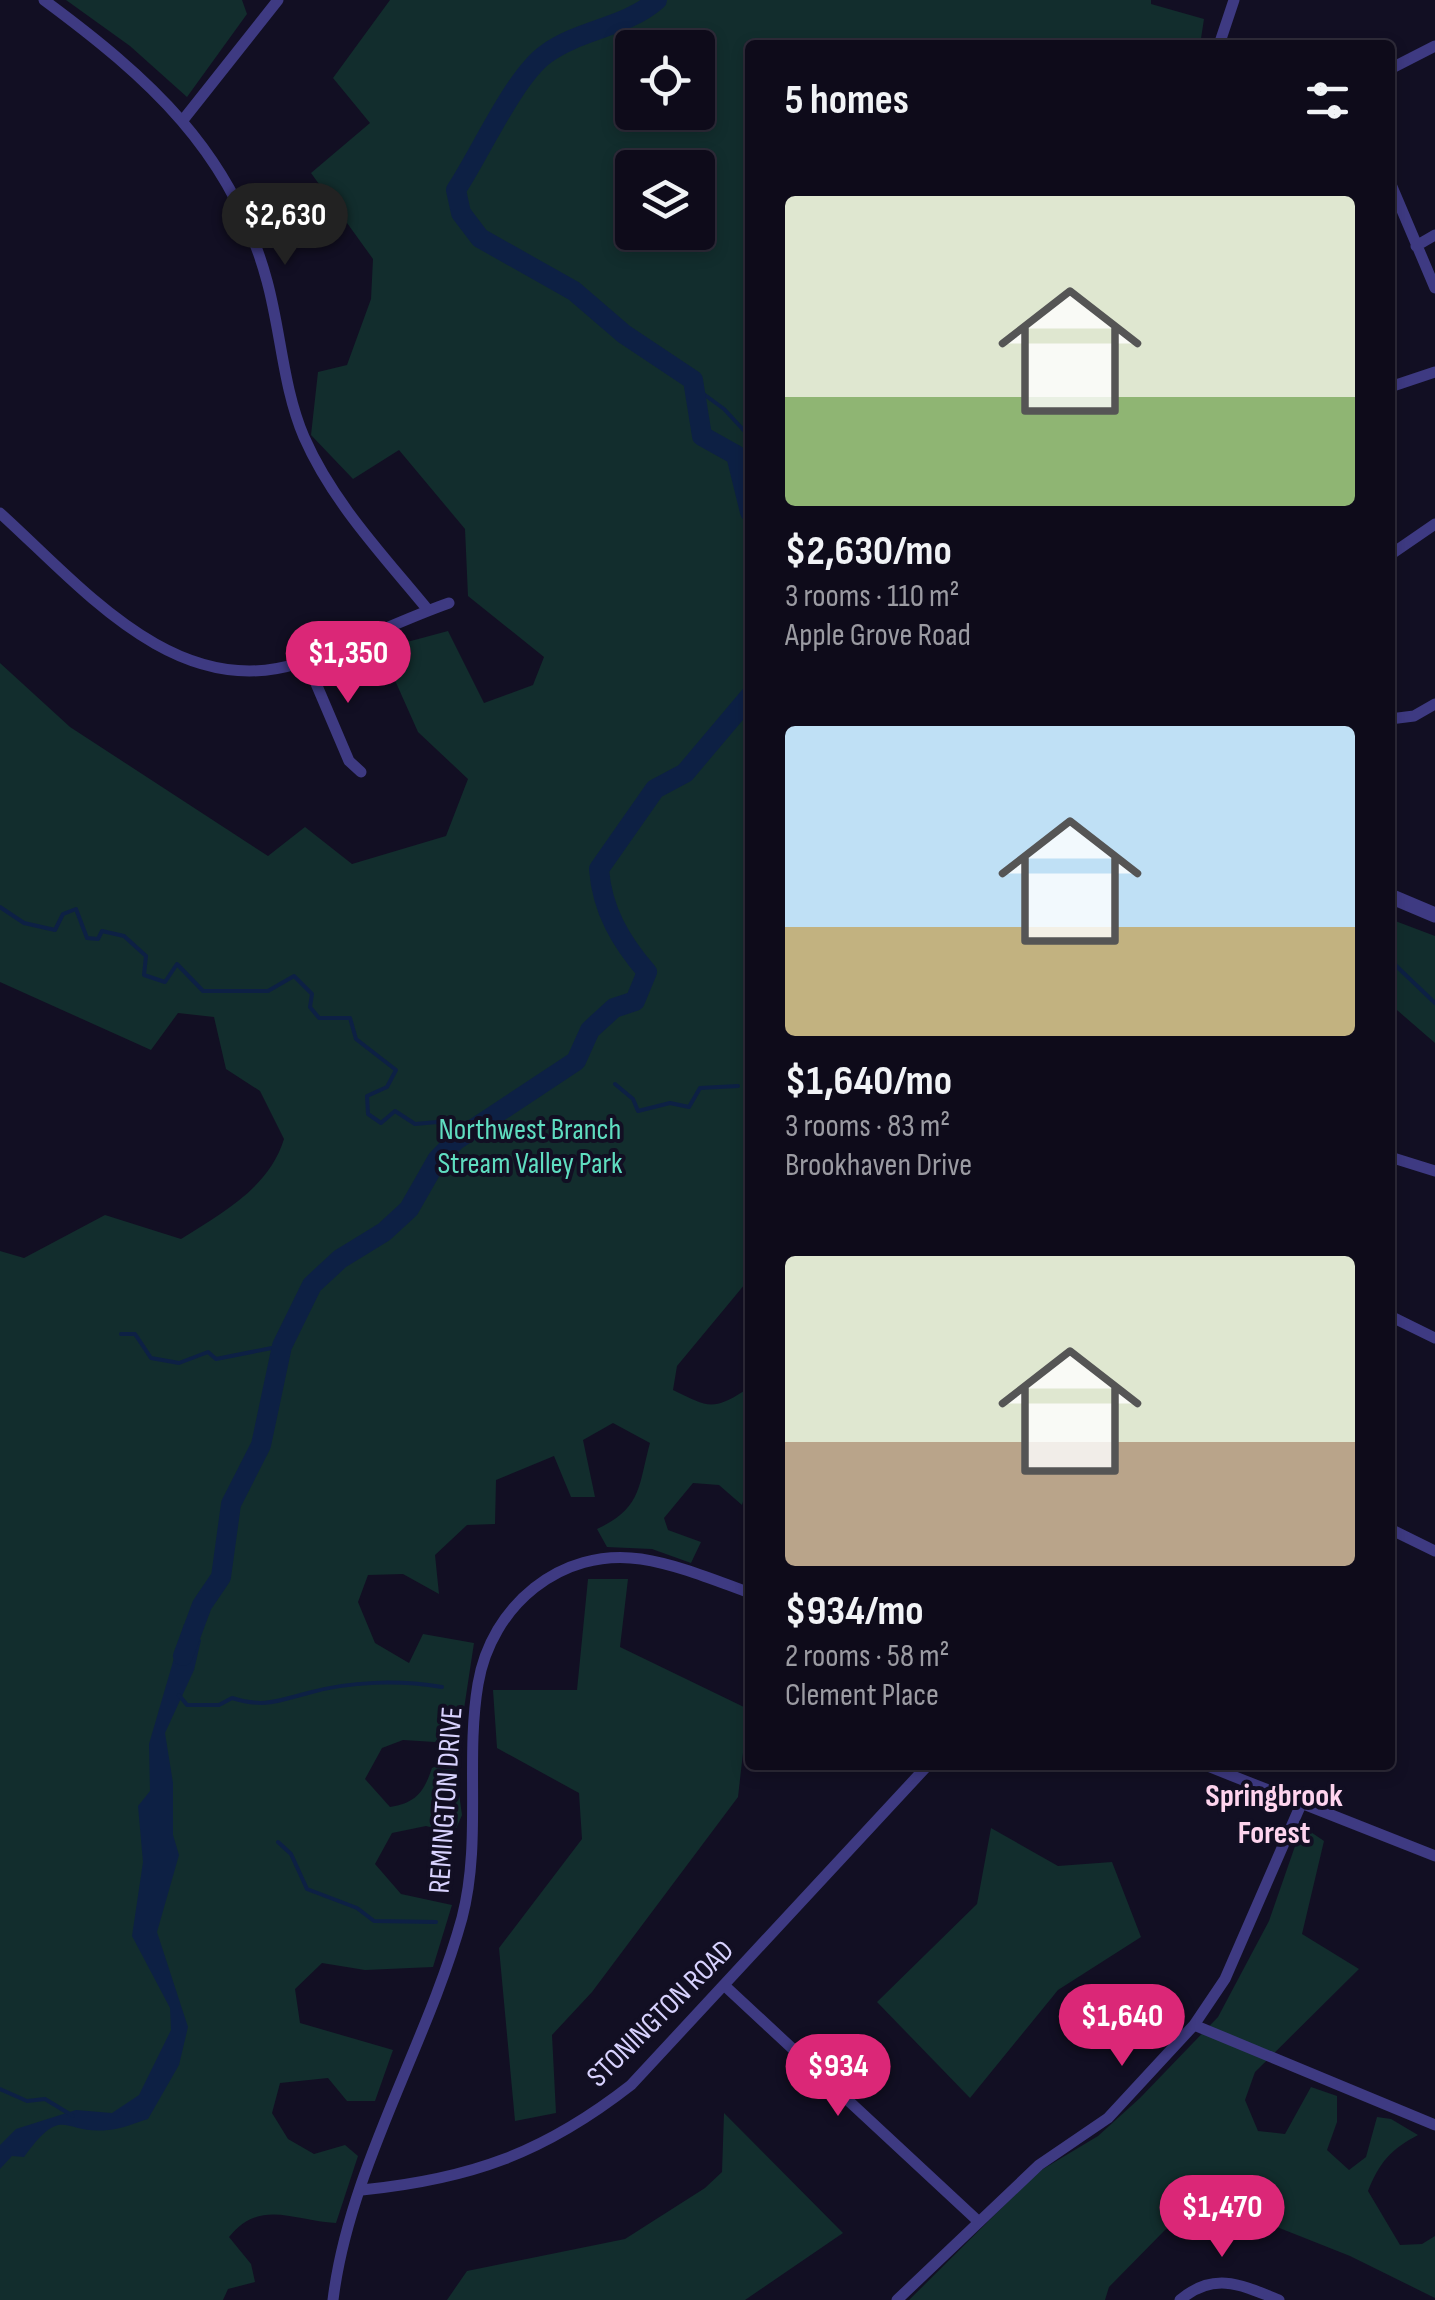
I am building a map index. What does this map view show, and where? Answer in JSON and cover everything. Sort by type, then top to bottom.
[{"type":"street","points":[[44,0],[127,62],[182,120],[224,177],[260,256],[291,398],[324,478],[428,610]]},
{"type":"street","points":[[182,120],[278,0]]},
{"type":"street","points":[[1220,40],[1234,0]]},
{"type":"street","points":[[1395,66],[1435,46]]},
{"type":"street","points":[[1395,194],[1435,288]]},
{"type":"street","points":[[1416,246],[1435,235]]},
{"type":"street","points":[[1395,385],[1435,372]]},
{"type":"street","points":[[0,513],[119,620],[160,648],[197,663],[260,670],[306,660],[449,603]]},
{"type":"street","points":[[1395,552],[1435,524]]},
{"type":"street","points":[[306,660],[349,761],[361,772]]},
{"type":"street","points":[[1395,718],[1414,716],[1435,704]]},
{"type":"street","points":[[1395,898],[1435,915]]},
{"type":"street","points":[[1395,1159],[1435,1171]]},
{"type":"street","points":[[1395,1318],[1435,1338]]},
{"type":"street","points":[[1395,1532],[1435,1552]]},
{"type":"street","name":"REMINGTON DRIVE","points":[[333,2300],[345,2238],[461,1921],[474,1825],[477,1687],[497,1630],[537,1584],[582,1562],[640,1559],[688,1570],[745,1592]]},
{"type":"street","name":"STONINGTON ROAD","points":[[362,2190],[470,2173],[553,2140],[631,2085],[923,1770]]},
{"type":"street","points":[[1218,1770],[1435,1856]]},
{"type":"street","points":[[897,2300],[1038,2164],[1108,2118],[1194,2025],[1225,1979],[1302,1802]]},
{"type":"street","points":[[725,1986],[979,2222]]},
{"type":"street","points":[[1194,2025],[1435,2125]]},
{"type":"street","points":[[1180,2300],[1198,2285],[1219,2280],[1279,2300]]},
{"type":"green space","points":[[66,0],[242,0],[247,14],[187,97],[130,46]]},
{"type":"green space","name":"Northwest Branch Stream Valley Park","points":[[390,0],[1151,0],[1151,4],[1204,19],[1201,40],[745,40],[745,1284],[677,1366],[673,1390],[709,1404],[745,1392],[742,1505],[719,1485],[693,1483],[664,1518],[668,1530],[701,1542],[691,1563],[652,1549],[607,1547],[597,1529],[623,1513],[636,1495],[650,1443],[613,1423],[583,1440],[595,1497],[571,1497],[554,1456],[496,1480],[495,1524],[467,1525],[435,1555],[439,1594],[403,1574],[368,1575],[358,1602],[375,1643],[409,1663],[423,1634],[474,1643],[462,1722],[435,1742],[403,1740],[382,1748],[365,1779],[390,1807],[399,1805],[418,1795],[432,1768],[454,1758],[462,1815],[454,1833],[426,1826],[392,1833],[375,1864],[401,1894],[452,1905],[433,1967],[365,1970],[322,1963],[295,1989],[300,2023],[393,2050],[375,2101],[347,2101],[328,2078],[280,2083],[272,2113],[288,2139],[314,2154],[345,2145],[358,2156],[336,2223],[265,2215],[241,2225],[229,2237],[251,2264],[255,2282],[228,2289],[223,2300],[0,2300],[0,1251],[24,1258],[105,1215],[181,1239],[228,1209],[256,1185],[284,1139],[260,1091],[226,1069],[214,1017],[178,1013],[151,1050],[0,982],[0,663],[70,727],[268,856],[305,827],[352,864],[446,836],[468,779],[418,732],[381,649],[448,631],[484,703],[533,685],[544,657],[468,596],[465,529],[399,450],[353,479],[311,435],[318,372],[347,365],[371,299],[373,259],[311,173],[370,123],[333,78]]},
{"type":"green space","points":[[1395,921],[1435,936],[1435,1043],[1395,1008]]},
{"type":"green space","points":[[588,1579],[628,1579],[620,1647],[745,1708],[738,1797],[592,1992],[552,2035],[556,2113],[515,2121],[499,1948],[582,1839],[579,1793],[497,1748],[493,1690],[577,1690]]},
{"type":"green space","points":[[1302,1826],[1324,1841],[1302,1934],[1359,1969],[1255,2072],[1245,2100],[1258,2131],[1285,2134],[1311,2087],[1337,2096],[1337,2122],[1327,2150],[1349,2170],[1366,2157],[1377,2117],[1391,2119],[1418,2135],[1387,2158],[1368,2191],[1400,2245],[1422,2244],[1435,2236],[1435,2298],[1350,2256],[1247,2215],[1166,2229],[1109,2287],[1105,2300],[909,2300],[1038,2172],[1098,2136],[1218,2017],[1269,1921]]},
{"type":"green space","points":[[991,1828],[1058,1866],[1112,1862],[1141,1937],[1058,1990],[970,2098],[877,2002],[977,1904]]},
{"type":"green space","points":[[724,2113],[843,2233],[745,2300],[447,2300],[467,2271],[625,2239],[705,2188],[722,2172]]},
{"type":"water","points":[[184,1624],[201,1640],[194,1670],[165,1733],[173,1783],[173,1835],[179,1855],[157,1932],[188,2027],[179,2065],[148,2119],[108,2130],[56,2126],[37,2140],[24,2157],[12,2156],[0,2169],[0,2145],[16,2129],[76,2110],[112,2113],[139,2095],[171,2030],[170,2008],[132,1936],[143,1862],[138,1806],[150,1791],[149,1744]]},
{"type":"waterway","points":[[657,0],[631,17],[559,46],[534,65],[456,190],[461,213],[480,238],[574,291],[624,334],[693,380],[702,436],[736,455],[745,492]]},
{"type":"waterway","points":[[694,387],[724,409],[745,432]]},
{"type":"waterway","points":[[183,1656],[202,1605],[221,1577],[231,1504],[261,1445],[282,1346],[312,1285],[340,1259],[384,1232],[409,1209],[437,1160],[455,1141],[576,1061],[590,1030],[614,1008],[635,1001],[647,972],[614,925],[599,869],[655,789],[685,773],[745,702]]},
{"type":"waterway","points":[[0,907],[24,923],[55,930],[63,914],[76,909],[87,938],[98,939],[102,931],[124,936],[146,956],[144,975],[165,982],[177,964],[203,991],[268,991],[294,976],[312,994],[310,1007],[319,1018],[350,1018],[356,1039],[396,1070],[387,1087],[367,1096],[368,1114],[381,1123],[395,1111],[415,1124],[437,1122],[455,1141]]},
{"type":"waterway","points":[[1395,965],[1435,1003]]},
{"type":"waterway","points":[[615,1084],[633,1099],[638,1111],[670,1103],[689,1107],[700,1088],[738,1086]]},
{"type":"waterway","points":[[121,1334],[135,1334],[151,1358],[179,1363],[208,1352],[216,1359],[282,1346]]},
{"type":"waterway","points":[[179,1695],[187,1705],[219,1705],[232,1698],[270,1702],[358,1684],[442,1687]]},
{"type":"waterway","points":[[278,1842],[291,1854],[307,1889],[357,1908],[374,1921],[436,1922]]},
{"type":"waterway","points":[[0,2089],[27,2101],[45,2099],[73,2116]]},
{"type":"district","name":"Springbrook Forest","points":[[1274,1814]]}]
